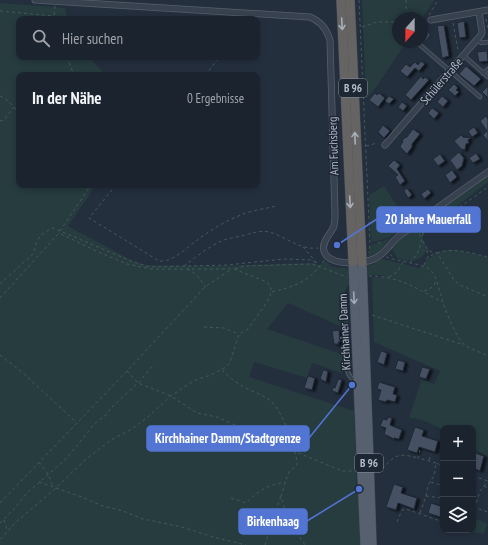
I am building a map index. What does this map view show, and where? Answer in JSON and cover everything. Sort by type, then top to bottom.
[{"type":"highway","name":"B 96","points":[[341,0],[357,262]]},
{"type":"highway","name":"B 96","points":[[350,0],[357,262]]},
{"type":"main road","name":"B 96","points":[[357,262],[365,275]]},
{"type":"main road","name":"Kirchhainer Damm","points":[[357,262],[361,361],[369,470],[372,545]]},
{"type":"main road","name":"Kirchhainer Damm","points":[[365,275],[361,361],[358,384],[365,545]]},
{"type":"street","name":"Am Fuchsberg","points":[[35,0],[310,17],[318,20],[325,27],[330,40],[335,214],[334,227],[324,242],[323,248]]},
{"type":"street","points":[[431,20],[488,10]]},
{"type":"street","points":[[477,40],[482,32],[479,12]]},
{"type":"street","name":"Schülerstraße","points":[[386,145],[477,40]]},
{"type":"street","points":[[323,248],[326,256],[334,260],[357,262],[373,260],[382,254],[392,242],[488,172]]},
{"type":"lane","points":[[477,40],[481,43],[488,42]]},
{"type":"lane","points":[[423,48],[480,98]]},
{"type":"lane","points":[[463,55],[488,77]]},
{"type":"lane","points":[[483,73],[488,69]]},
{"type":"path","points":[[359,0],[370,244]]},
{"type":"path","points":[[406,0],[406,8],[408,12]]},
{"type":"path","points":[[431,20],[429,14],[438,0]]},
{"type":"path","points":[[0,10],[54,16],[56,2]]},
{"type":"path","points":[[486,19],[488,29]]},
{"type":"path","points":[[360,28],[377,22],[392,22]]},
{"type":"path","points":[[453,23],[458,50],[463,55]]},
{"type":"path","points":[[68,60],[73,72]]},
{"type":"path","points":[[208,72],[218,60]]},
{"type":"path","points":[[0,96],[3,97],[16,110]]},
{"type":"path","points":[[0,121],[4,120],[14,107]]},
{"type":"path","points":[[366,146],[377,143]]},
{"type":"path","points":[[423,235],[430,228],[488,187]]},
{"type":"path","points":[[0,298],[60,232],[89,188]]},
{"type":"path","points":[[113,188],[88,218],[159,261],[164,262],[170,260],[199,238],[220,225],[242,214],[276,206]]},
{"type":"path","points":[[410,263],[419,251],[423,240],[424,218]]},
{"type":"path","points":[[413,226],[423,240],[427,249],[428,257],[424,266]]},
{"type":"path","points":[[0,284],[34,253],[35,246],[43,233],[53,228],[96,251],[126,264],[151,269],[234,269],[267,282],[271,288],[269,299],[264,308],[248,328],[239,334],[230,362],[222,370],[198,379],[171,396],[140,424],[111,440],[84,460],[56,488],[7,531],[0,540]]},
{"type":"path","points":[[183,266],[204,251],[223,241],[258,231],[276,234],[303,248],[320,266]]},
{"type":"path","points":[[60,232],[131,261],[150,267],[227,265],[284,259],[312,260],[320,266]]},
{"type":"path","points":[[303,248],[323,248]]},
{"type":"path","points":[[427,249],[437,253],[454,280],[460,285],[488,297]]},
{"type":"path","points":[[428,257],[444,251],[455,250],[488,257]]},
{"type":"path","points":[[382,254],[403,262],[424,266],[430,270],[436,280],[442,302],[459,338],[465,345]]},
{"type":"path","points":[[271,292],[299,284],[320,266],[326,256]]},
{"type":"path","points":[[388,277],[397,272],[403,262]]},
{"type":"path","points":[[0,503],[205,288],[227,272],[244,266],[312,264],[348,277]]},
{"type":"path","points":[[187,268],[201,280],[205,288]]},
{"type":"path","points":[[365,275],[388,277],[404,282],[442,302]]},
{"type":"path","points":[[423,292],[430,289],[436,280]]},
{"type":"path","points":[[370,315],[465,345],[488,356]]},
{"type":"path","points":[[204,327],[224,328],[239,334]]},
{"type":"path","points":[[0,355],[22,372],[77,422]]},
{"type":"path","points":[[0,523],[27,493],[67,458],[95,424],[138,383],[154,364]]},
{"type":"path","points":[[222,370],[242,386],[272,403],[291,437],[296,452],[297,465],[289,472],[265,545]]},
{"type":"path","points":[[127,371],[138,383],[171,396],[197,413],[217,417],[342,471],[358,471]]},
{"type":"path","points":[[418,458],[420,450]]},
{"type":"path","points":[[429,461],[431,454]]},
{"type":"path","points":[[369,470],[383,468],[388,462],[399,455],[408,455],[440,465]]},
{"type":"path","points":[[39,462],[56,488]]},
{"type":"path","points":[[420,514],[428,484],[434,476],[436,463]]},
{"type":"path","points":[[476,477],[488,481],[480,491],[476,505]]},
{"type":"path","points":[[39,482],[143,519],[182,527],[213,537],[246,545]]},
{"type":"path","points":[[231,498],[246,503],[254,497],[255,494],[266,487],[285,482]]},
{"type":"path","points":[[430,482],[440,485]]},
{"type":"path","points":[[483,486],[488,488]]},
{"type":"path","points":[[281,496],[286,515],[305,545]]},
{"type":"path","points":[[426,496],[440,498]]},
{"type":"path","points":[[476,508],[488,512]]},
{"type":"path","points":[[397,522],[402,510],[409,510],[440,521]]},
{"type":"path","points":[[4,520],[7,531]]},
{"type":"green space","points":[[362,0],[434,0],[426,12],[392,12],[392,48],[402,48],[377,86],[366,99]]},
{"type":"green space","points":[[0,3],[65,8],[66,16],[16,16],[16,60],[91,60],[103,72],[16,72],[16,188],[94,188],[68,226],[133,261],[146,265],[213,266],[312,263],[320,265],[325,261],[333,267],[346,268],[348,270],[349,284],[345,291],[346,306],[351,331],[288,303],[267,329],[344,355],[342,373],[312,363],[307,378],[254,362],[249,377],[354,411],[357,471],[356,489],[358,493],[360,545],[0,545]]},
{"type":"green space","points":[[488,176],[488,182],[421,234],[427,250],[421,257],[410,261],[397,258],[391,247],[394,243]]},
{"type":"green space","points":[[384,186],[409,224],[390,237],[374,242],[371,241],[369,195]]},
{"type":"green space","points":[[390,238],[378,253],[368,257],[371,245]]},
{"type":"green space","points":[[449,250],[488,257],[488,457],[476,450],[476,425],[440,425],[440,428],[422,420],[409,418],[422,379],[434,384],[440,371],[374,342],[372,277],[383,278],[383,275],[367,275],[368,266],[383,259],[419,268],[435,254]]},
{"type":"green space","points":[[476,520],[487,524],[484,534],[476,533]]},
{"type":"building","points":[[464,21],[466,37],[459,38],[457,23]]},
{"type":"building","points":[[444,25],[449,56],[442,58],[437,26]]},
{"type":"building","points":[[487,51],[488,61],[479,62],[477,52]]},
{"type":"building","points":[[421,61],[425,64],[419,71],[415,68],[407,77],[400,71],[406,64],[410,67],[415,62],[418,65]]},
{"type":"building","points":[[466,66],[481,79],[474,86],[459,74]]},
{"type":"building","points":[[421,76],[423,79],[425,77],[429,80],[411,100],[405,95]]},
{"type":"building","points":[[454,84],[458,88],[456,90],[459,92],[455,96],[448,90]]},
{"type":"building","points":[[488,86],[488,98],[482,92]]},
{"type":"building","points":[[375,93],[377,95],[379,93],[385,98],[378,107],[369,100]]},
{"type":"building","points":[[389,96],[394,99],[389,104],[385,101]]},
{"type":"building","points":[[442,96],[448,101],[443,107],[437,102]]},
{"type":"building","points":[[402,102],[407,106],[403,111],[398,107]]},
{"type":"building","points":[[432,108],[439,113],[434,119],[428,113]]},
{"type":"building","points":[[486,116],[488,119],[488,141],[483,135],[487,131],[480,121]]},
{"type":"building","points":[[383,125],[390,131],[384,138],[378,132]]},
{"type":"building","points":[[474,127],[478,133],[472,137],[468,131]]},
{"type":"building","points":[[413,129],[420,134],[412,144],[412,147],[407,154],[400,146],[405,137],[406,138]]},
{"type":"building","points":[[461,135],[463,137],[471,138],[468,140],[469,143],[466,144],[465,150],[461,149],[454,141]]},
{"type":"building","points":[[459,152],[464,158],[462,166],[457,170],[450,160]]},
{"type":"building","points":[[476,153],[480,159],[473,163],[469,158]]},
{"type":"building","points":[[440,154],[445,161],[438,166],[433,159]]},
{"type":"building","points":[[394,160],[400,165],[397,169],[405,181],[400,185],[395,177],[398,175],[388,166]]},
{"type":"building","points":[[452,170],[457,177],[450,183],[445,175]]},
{"type":"building","points":[[407,188],[412,195],[408,198],[404,191]]},
{"type":"building","points":[[428,189],[431,193],[424,199],[421,194]]},
{"type":"building","points":[[339,330],[340,342],[338,342],[339,344],[334,344],[332,331]]},
{"type":"building","points":[[381,351],[387,353],[384,365],[377,362]]},
{"type":"building","points":[[398,360],[405,362],[403,371],[395,369]]},
{"type":"building","points":[[422,367],[430,369],[426,379],[419,377]]},
{"type":"building","points":[[323,370],[328,371],[326,382],[320,379]]},
{"type":"building","points":[[308,376],[315,378],[312,390],[304,388]]},
{"type":"building","points":[[338,379],[342,380],[338,393],[332,391],[333,387],[335,388]]},
{"type":"building","points":[[379,382],[395,387],[393,394],[397,395],[395,402],[378,400],[381,390],[377,389]]},
{"type":"building","points":[[388,417],[392,418],[390,425],[402,430],[399,439],[394,439],[384,434],[386,428],[380,426],[383,419],[387,420]]},
{"type":"building","points":[[415,427],[424,430],[422,436],[438,441],[435,452],[419,447],[417,453],[407,450]]},
{"type":"building","points":[[476,453],[484,456],[480,471],[476,469]]},
{"type":"building","points":[[394,484],[403,487],[401,493],[417,498],[414,509],[398,503],[396,510],[386,507]]},
{"type":"building","points":[[431,503],[440,506],[440,517],[428,513]]},
{"type":"place","name":"20 Jahre Mauerfall","points":[[337,245]]},
{"type":"place","name":"Kirchhainer Damm/Stadtgrenze","points":[[352,385]]},
{"type":"place","name":"Birkenhaag","points":[[359,489]]}]
